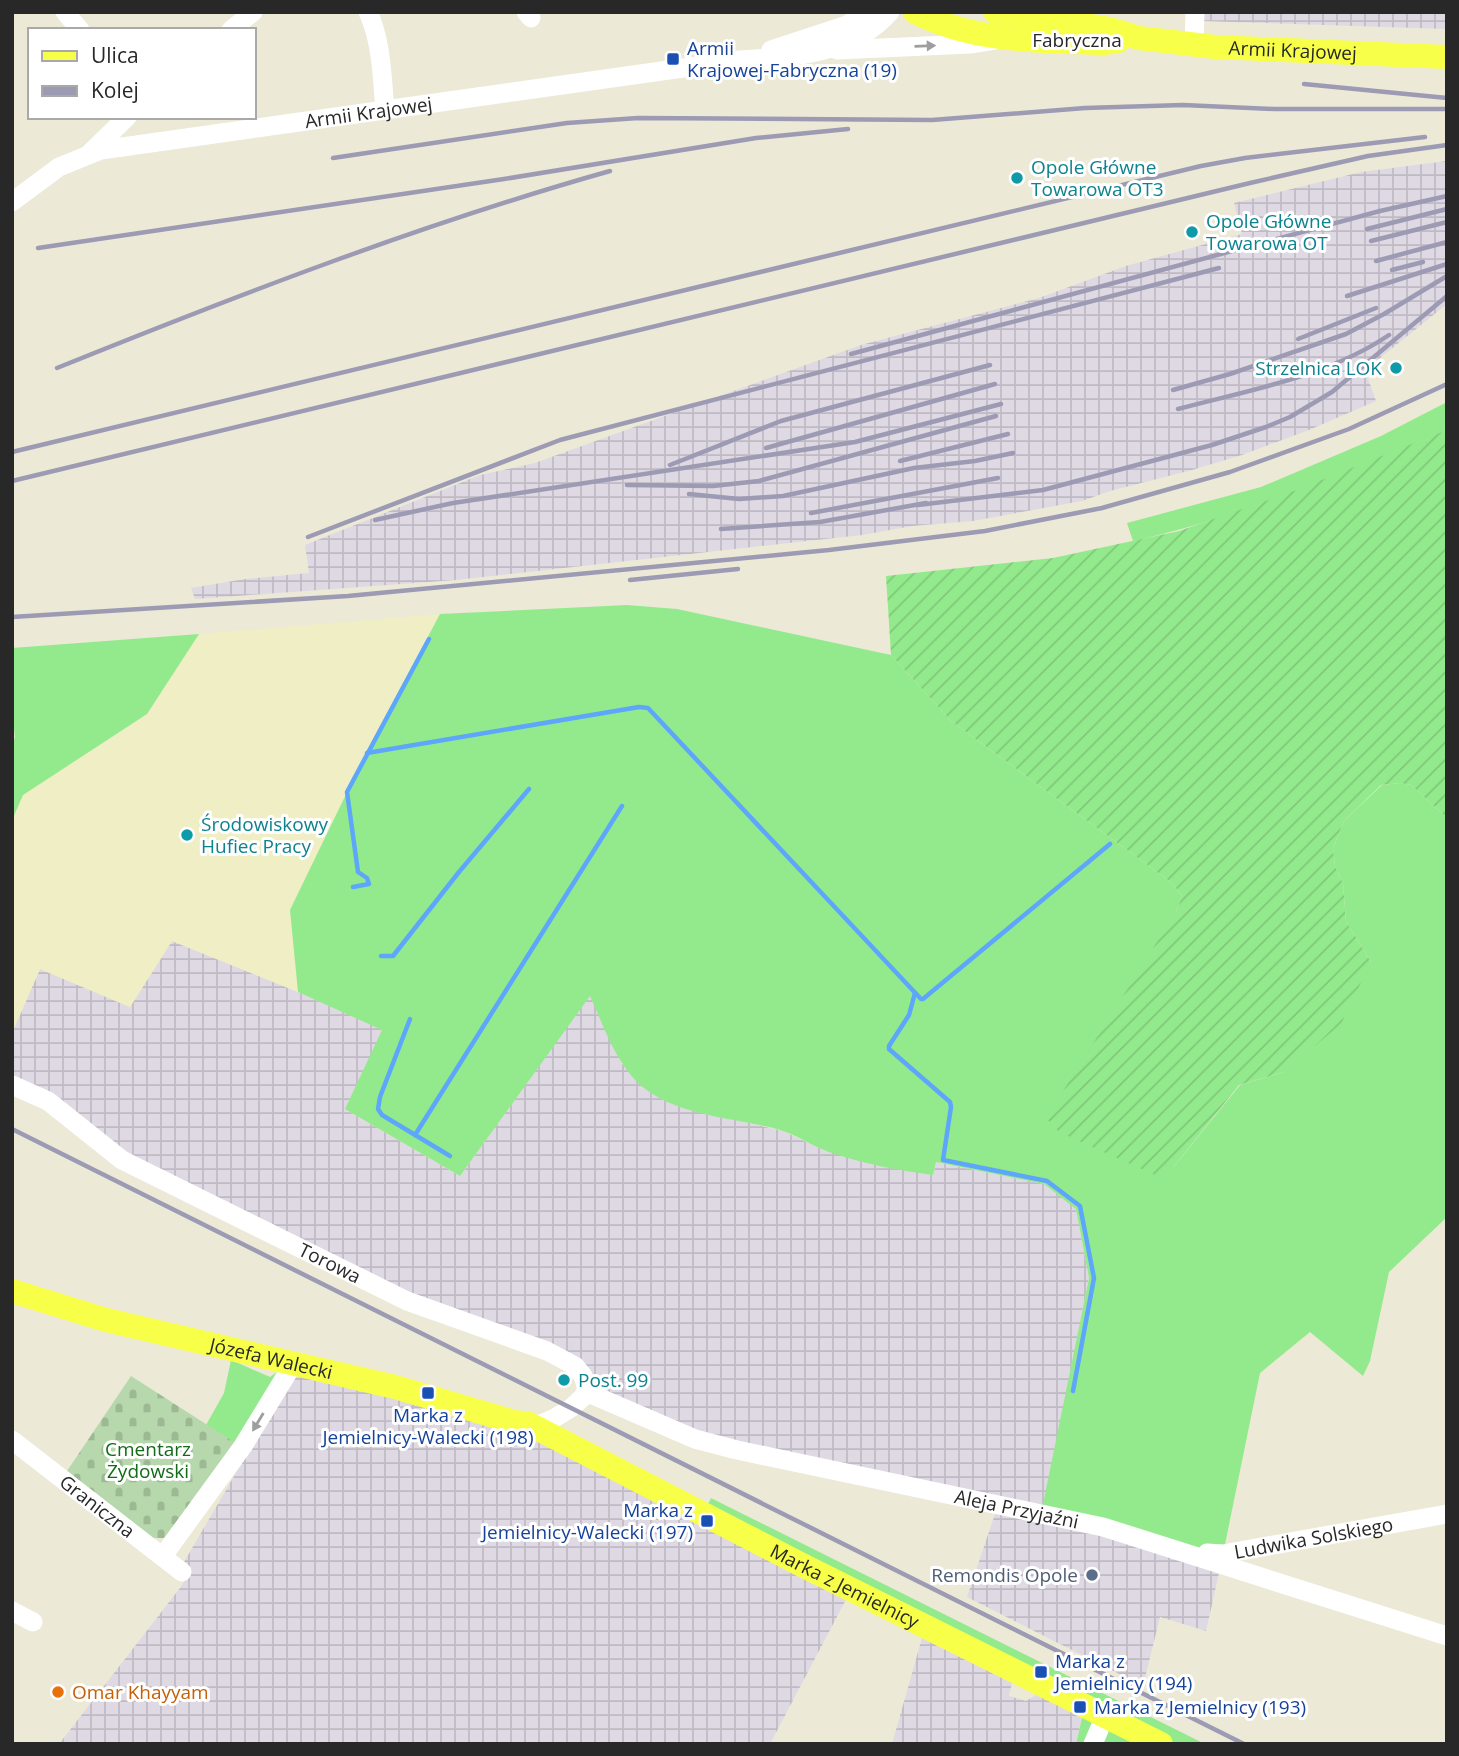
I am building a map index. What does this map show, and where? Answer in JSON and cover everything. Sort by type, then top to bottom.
[{"type":"main road","name":"Fabryczna","points":[[915,12],[945,25],[1004,39],[1104,43],[1139,38]]},
{"type":"main road","name":"Fabryczna","points":[[995,12],[1074,23],[1139,38]]},
{"type":"main road","name":"Armii Krajowej","points":[[1139,38],[1194,45],[1349,54],[1446,56]]},
{"type":"main road","name":"Józefa Walecki","points":[[12,1291],[106,1320],[395,1387],[529,1424]]},
{"type":"main road","name":"Marka z Jemielnicy","points":[[529,1424],[802,1565],[1161,1744]]},
{"type":"street","points":[[65,12],[78,28]]},
{"type":"street","points":[[232,28],[244,12]]},
{"type":"street","points":[[233,28],[253,12]]},
{"type":"street","points":[[368,12],[373,23],[380,60],[385,110]]},
{"type":"street","points":[[843,12],[829,41],[970,44],[1004,39]]},
{"type":"street","name":"Armii Krajowej","points":[[829,41],[867,12]]},
{"type":"street","name":"Armii Krajowej","points":[[12,202],[59,167],[90,153],[740,60],[786,57],[875,27],[890,12]]},
{"type":"street","points":[[1194,45],[1195,12]]},
{"type":"street","points":[[90,153],[125,119]]},
{"type":"street","name":"Torowa","points":[[12,1086],[48,1101],[122,1160],[407,1300],[562,1358],[575,1366],[583,1376],[586,1392]]},
{"type":"street","points":[[163,1556],[243,1446],[293,1364]]},
{"type":"street","points":[[529,1424],[541,1424],[553,1419],[571,1408],[586,1392]]},
{"type":"street","name":"Aleja Przyjaźni","points":[[586,1392],[695,1439],[1103,1527],[1447,1636]]},
{"type":"street","name":"Graniczna","points":[[12,1440],[182,1572]]},
{"type":"street","name":"Ludwika Solskiego","points":[[1180,1551],[1223,1555],[1447,1514]]},
{"type":"street","points":[[12,1611],[33,1622]]},
{"type":"street","points":[[1093,1744],[1105,1716]]},
{"type":"shaded area","points":[[1202,12],[1447,12],[1447,29],[1202,21]]},
{"type":"shaded area","points":[[1447,161],[1447,304],[1365,370],[1376,401],[1242,455],[1082,501],[973,521],[456,580],[195,599],[191,588],[245,579],[309,573],[305,545],[480,475],[535,463],[861,345],[1039,298],[1126,266],[1242,234],[1234,203],[1361,172]]},
{"type":"shaded area","points":[[440,614],[366,753],[290,910],[298,992],[172,941],[130,1007],[40,969],[12,1033],[12,820],[23,795],[147,714],[199,634]]},
{"type":"shaded area","points":[[172,941],[383,1030],[345,1109],[460,1176],[590,995],[622,1064],[688,1109],[783,1131],[826,1151],[933,1175],[936,1162],[1044,1184],[1076,1208],[1089,1278],[1042,1514],[1221,1564],[1206,1631],[1160,1617],[1143,1686],[967,1597],[998,1505],[737,1450],[586,1392],[583,1376],[433,1311],[122,1160],[12,1085],[12,1033],[40,969],[130,1007]]},
{"type":"shaded area","points":[[299,1365],[475,1410],[851,1590],[770,1744],[59,1744],[180,1588],[192,1568],[184,1562]]},
{"type":"shaded area","points":[[922,1638],[1012,1683],[1009,1696],[1026,1701],[1038,1694],[1082,1718],[1076,1744],[892,1744]]},
{"type":"green space","points":[[1447,402],[1447,430],[1441,433],[1250,507],[1133,541],[1127,523],[1261,487],[1381,436]]},
{"type":"green space","points":[[1447,430],[1447,818],[1411,785],[1400,783],[1381,785],[1344,821],[1333,848],[1335,866],[1343,884],[1346,921],[1371,962],[1341,1024],[1284,1072],[1239,1085],[1172,1169],[1155,1175],[1059,1132],[1046,1118],[1176,912],[1182,896],[1172,883],[951,721],[891,655],[886,576],[1053,558],[1179,531],[1294,491]]},
{"type":"green space","points":[[627,605],[677,609],[891,655],[951,721],[1172,883],[1182,896],[1176,912],[1172,1169],[1240,1085],[1284,1072],[1371,962],[1346,921],[1343,884],[1335,866],[1333,848],[1344,821],[1382,785],[1400,783],[1411,785],[1447,818],[1447,1217],[1389,1272],[1370,1361],[1363,1376],[1310,1332],[1260,1373],[1221,1564],[1041,1514],[1089,1278],[1076,1209],[1044,1184],[936,1162],[933,1175],[881,1166],[829,1152],[780,1130],[695,1112],[663,1100],[637,1082],[620,1060],[590,996],[460,1176],[345,1109],[382,1030],[298,992],[290,910],[366,753],[440,614]]},
{"type":"green space","points":[[199,634],[147,714],[23,795],[12,820],[12,741],[15,738],[12,648]]},
{"type":"green space","points":[[231,1360],[270,1377],[277,1372],[281,1373],[237,1444],[206,1425],[224,1393]]},
{"type":"green space","name":"Cmentarz Żydowski","points":[[131,1376],[237,1444],[164,1538],[147,1538],[65,1474]]},
{"type":"green space","points":[[711,1498],[1205,1744],[1076,1744],[1085,1705],[703,1515]]},
{"type":"waterway","points":[[353,887],[369,884],[367,878],[358,872],[347,792],[429,639]]},
{"type":"waterway","points":[[367,753],[639,707],[648,708],[921,999],[1110,844]]},
{"type":"waterway","points":[[381,956],[393,956],[529,789]]},
{"type":"waterway","points":[[415,1135],[622,806]]},
{"type":"waterway","points":[[915,993],[909,1015],[889,1049],[950,1102],[943,1160],[1047,1181],[1080,1206],[1094,1278],[1073,1391]]},
{"type":"waterway","points":[[410,1019],[380,1097],[378,1109],[382,1115],[450,1156]]},
{"type":"railway","points":[[1304,84],[1447,98]]},
{"type":"railway","points":[[333,158],[567,123],[638,118],[932,120],[1085,108],[1183,105],[1274,109],[1447,109]]},
{"type":"railway","points":[[38,248],[504,179],[756,138],[848,129]]},
{"type":"railway","points":[[12,452],[1201,166],[1245,158],[1425,137]]},
{"type":"railway","points":[[12,481],[1250,183],[1368,156],[1447,145]]},
{"type":"railway","points":[[57,368],[400,237],[610,171]]},
{"type":"railway","points":[[851,354],[1380,211],[1447,196]]},
{"type":"railway","points":[[1367,229],[1447,209]]},
{"type":"railway","points":[[1371,241],[1447,222]]},
{"type":"railway","points":[[1376,261],[1447,242]]},
{"type":"railway","points":[[1392,270],[1423,262]]},
{"type":"railway","points":[[1347,296],[1447,264]]},
{"type":"railway","points":[[308,537],[560,440],[1219,268]]},
{"type":"railway","points":[[1173,390],[1230,374],[1346,334],[1447,276]]},
{"type":"railway","points":[[918,505],[1043,490],[1212,445],[1266,427],[1290,417],[1332,392],[1447,296]]},
{"type":"railway","points":[[1298,339],[1376,308]]},
{"type":"railway","points":[[1178,409],[1314,372],[1340,362],[1389,335]]},
{"type":"railway","points":[[670,465],[781,421],[990,365]]},
{"type":"railway","points":[[766,448],[995,384]]},
{"type":"railway","points":[[12,617],[348,596],[829,550],[985,531],[1102,508],[1230,472],[1349,429],[1447,384]]},
{"type":"railway","points":[[375,520],[453,503],[855,442],[1001,404]]},
{"type":"railway","points":[[627,485],[713,486],[759,481],[996,416]]},
{"type":"railway","points":[[900,461],[1008,434]]},
{"type":"railway","points":[[689,494],[739,499],[783,496],[914,468],[975,461],[1013,453]]},
{"type":"railway","points":[[811,513],[998,478]]},
{"type":"railway","points":[[721,529],[820,522],[926,503]]},
{"type":"railway","points":[[630,580],[738,569]]},
{"type":"railway","points":[[12,1129],[1244,1744]]},
{"type":"place","name":"Armii Krajowej-Fabryczna (19)","points":[[673,59]]},
{"type":"place","name":"Opole Główne Towarowa OT3","points":[[1017,178]]},
{"type":"place","name":"Opole Główne Towarowa OT","points":[[1192,232]]},
{"type":"place","name":"Strzelnica LOK","points":[[1396,368]]},
{"type":"place","name":"Środowiskowy Hufiec Pracy","points":[[187,835]]},
{"type":"place","name":"Post. 99","points":[[564,1380]]},
{"type":"place","name":"Marka z Jemielnicy-Walecki (198)","points":[[428,1393]]},
{"type":"place","name":"Marka z Jemielnicy-Walecki (197)","points":[[707,1521]]},
{"type":"place","name":"Remondis Opole","points":[[1092,1575]]},
{"type":"place","name":"Marka z Jemielnicy (194)","points":[[1041,1672]]},
{"type":"place","name":"Omar Khayyam","points":[[58,1692]]},
{"type":"place","name":"Marka z Jemielnicy (193)","points":[[1080,1707]]}]
